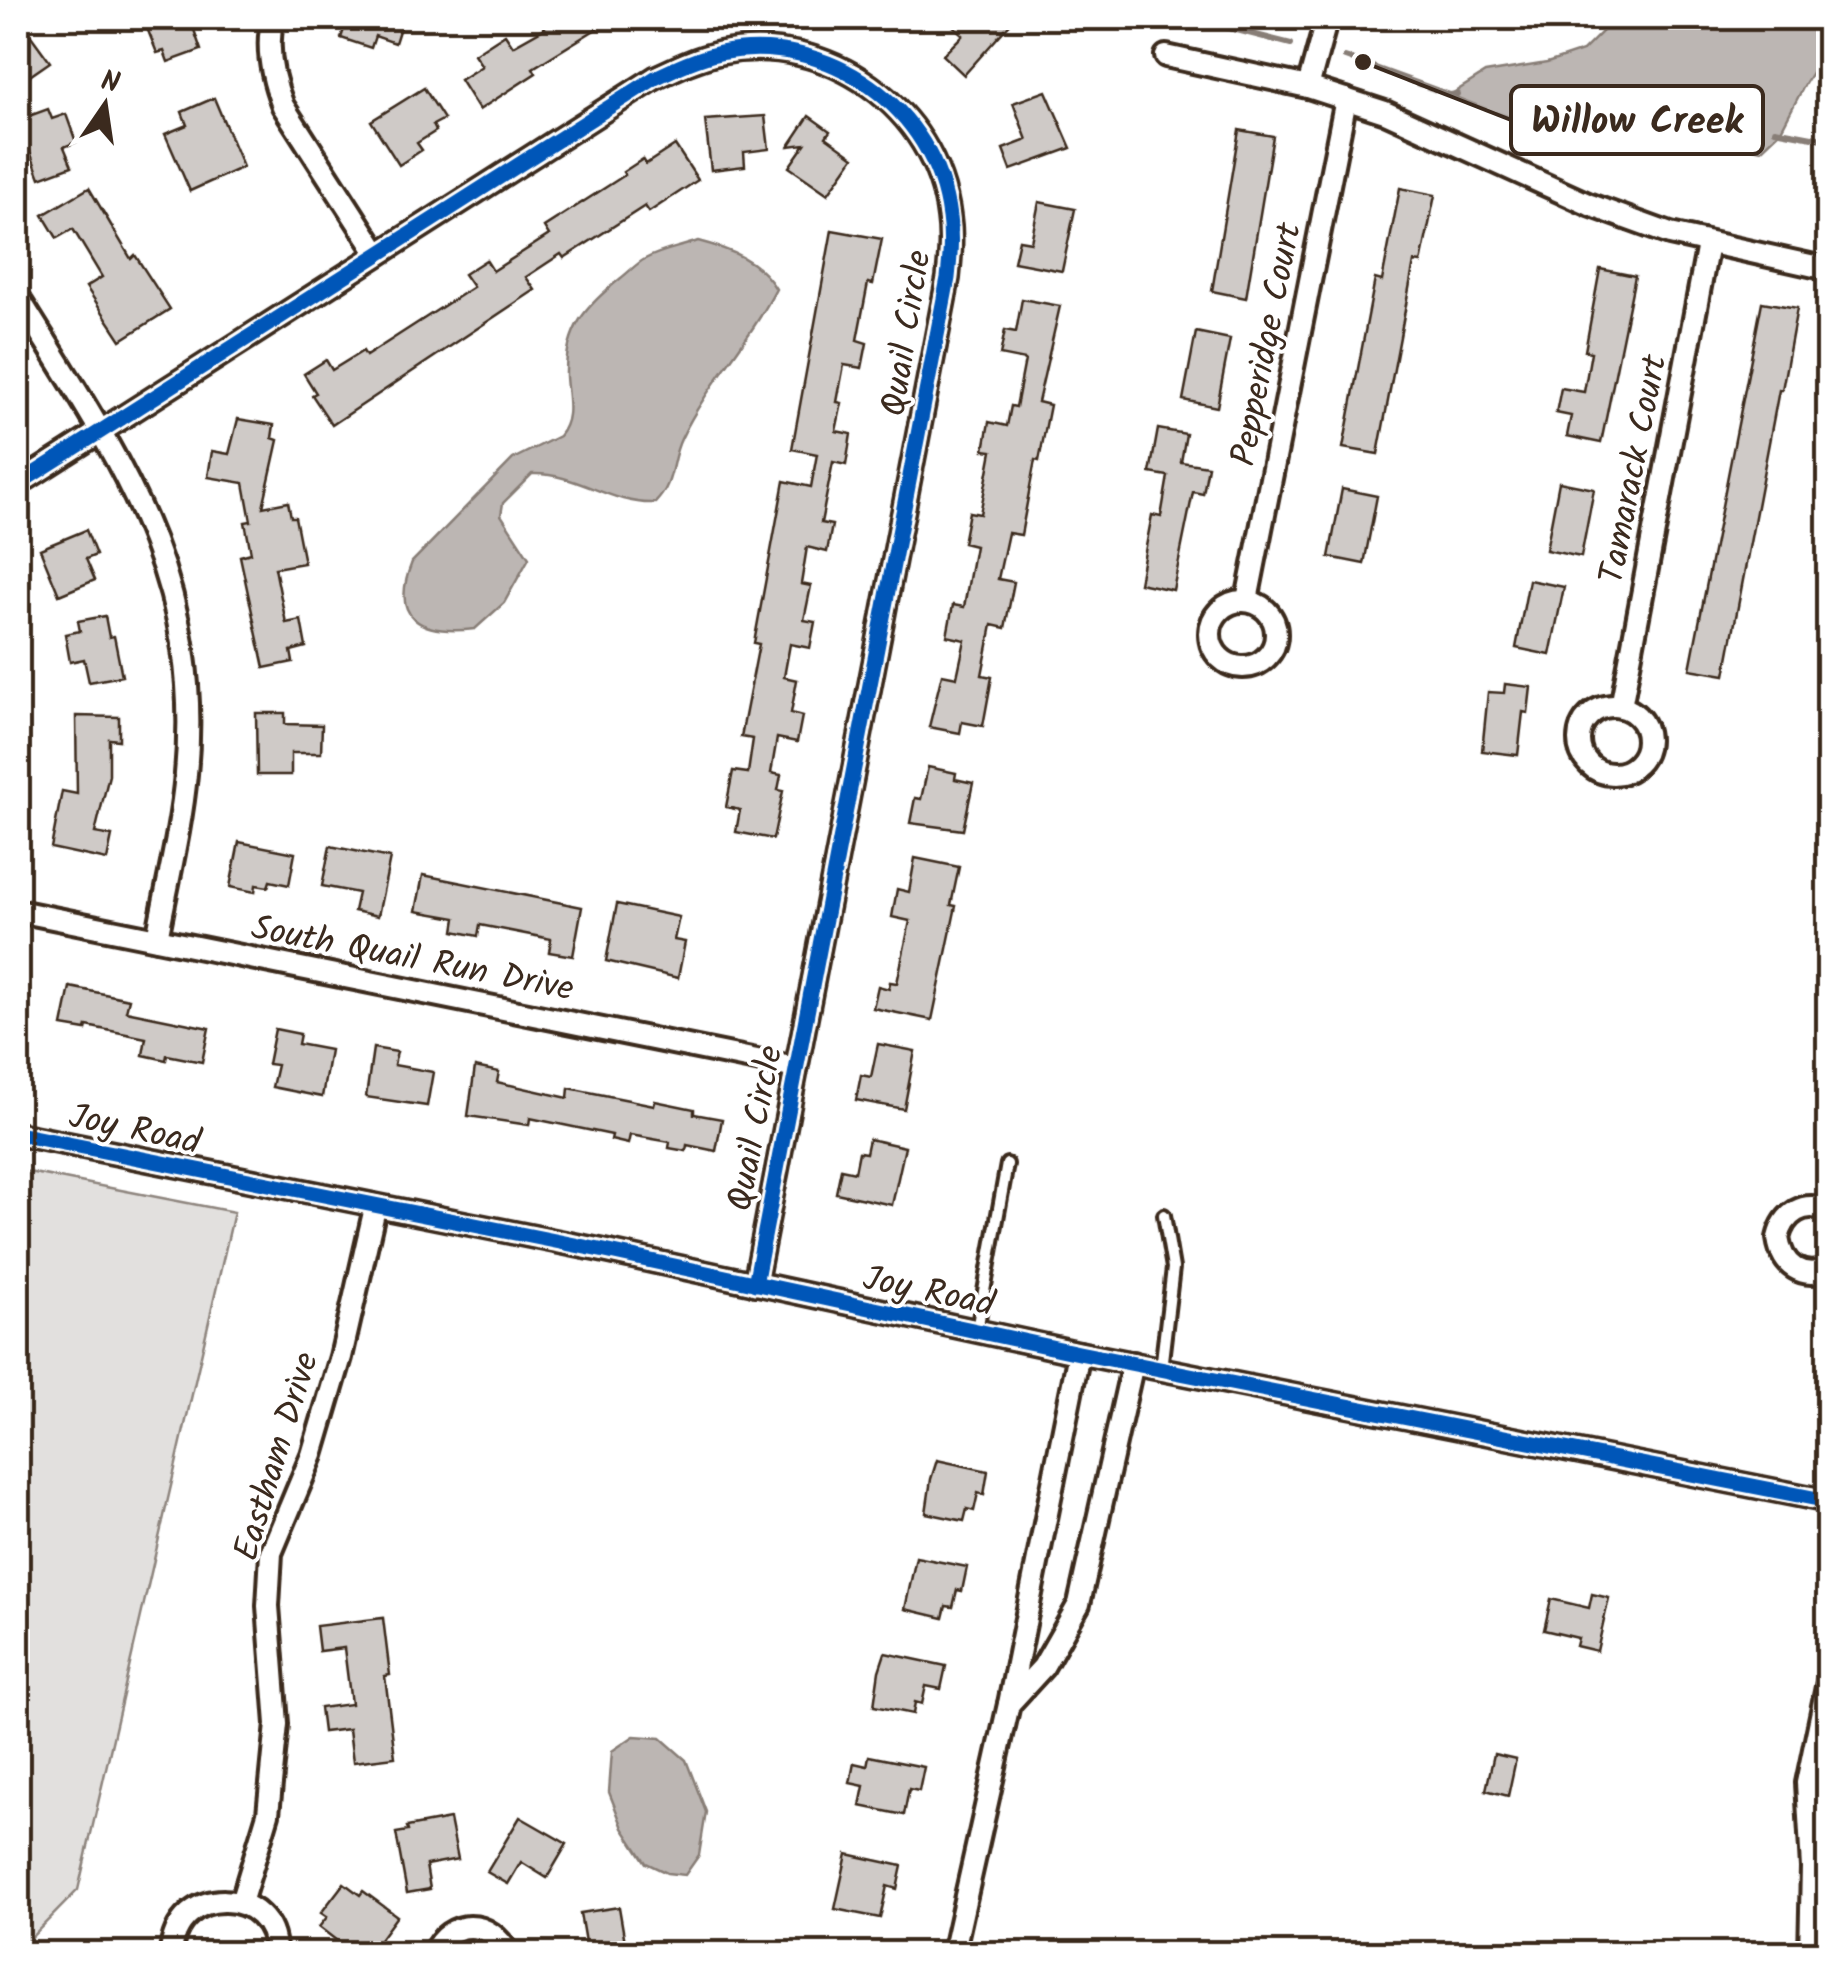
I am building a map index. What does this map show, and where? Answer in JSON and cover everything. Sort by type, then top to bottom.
[{"type":"street","points":[[273,18],[269,51],[274,83],[283,106],[378,254]]},
{"type":"street","points":[[1308,87],[1326,18]]},
{"type":"street","name":"Quail Circle","points":[[18,484],[655,78],[687,62],[722,53],[786,52],[838,66],[888,99],[928,152],[943,186],[949,215],[948,278],[755,1284]]},
{"type":"street","points":[[1166,56],[1308,87],[1385,112],[1590,205],[1670,234],[1828,269]]},
{"type":"street","name":"Pepperidge Court","points":[[1247,600],[1346,100]]},
{"type":"street","name":"Tamarack Court","points":[[1621,706],[1708,244]]},
{"type":"street","points":[[18,297],[124,470],[159,548],[175,603],[185,660],[186,774],[157,939]]},
{"type":"street","name":"South Quail Run Drive","points":[[18,911],[796,1068]]},
{"type":"street","name":"Joy Road","points":[[18,1134],[588,1248],[1079,1353],[1828,1501]]},
{"type":"street","points":[[1828,1211],[1808,1206],[1796,1210],[1781,1227],[1778,1238],[1780,1250],[1794,1268],[1815,1274],[1828,1269]]},
{"type":"street","name":"Eastham Drive","points":[[241,1903],[268,1814],[277,1724],[268,1606],[272,1553],[312,1455],[375,1208]]},
{"type":"street","points":[[953,1954],[1009,1704],[1079,1353]]},
{"type":"street","points":[[1009,1704],[1043,1667],[1079,1604],[1134,1363]]},
{"type":"street","points":[[1810,1954],[1812,1868],[1807,1783],[1828,1682]]},
{"type":"street","points":[[1812,1868],[1828,1828]]},
{"type":"street","points":[[171,1954],[172,1938],[182,1919],[199,1906],[220,1900],[241,1903],[258,1913],[269,1928],[275,1954]]},
{"type":"street","points":[[432,1954],[442,1938],[455,1929],[470,1926],[486,1928],[498,1937],[508,1954]]},
{"type":"lane","points":[[977,1331],[1007,1164]]},
{"type":"lane","points":[[1161,1368],[1174,1268],[1164,1214]]},
{"type":"shaded area","points":[[1606,18],[1828,18],[1828,47],[1780,132],[1761,150],[1734,144],[1710,123],[1655,109],[1624,132],[1584,135],[1536,125],[1450,95],[1485,73],[1547,63],[1583,51],[1606,28]]},
{"type":"shaded area","points":[[698,241],[742,257],[761,270],[776,289],[691,420],[661,495],[655,503],[639,502],[563,478],[532,474],[503,503],[501,515],[529,558],[504,603],[475,629],[439,629],[415,620],[405,598],[412,562],[513,459],[559,436],[564,429],[568,415],[569,344],[588,309],[642,261]]},
{"type":"shaded area","points":[[18,1170],[234,1212],[78,1890],[18,1951]]},
{"type":"shaded area","points":[[634,1736],[661,1738],[686,1760],[706,1812],[699,1855],[685,1875],[667,1873],[646,1863],[623,1828],[609,1792],[612,1751]]},
{"type":"building","points":[[18,18],[50,62],[18,84]]},
{"type":"building","points":[[143,18],[190,18],[201,50],[168,62],[164,51],[157,53]]},
{"type":"building","points":[[329,18],[403,18],[395,43],[375,36],[371,48],[341,38],[345,26]]},
{"type":"building","points":[[538,18],[614,18],[533,68],[536,73],[479,110],[460,80],[482,66],[474,54],[505,34],[513,46],[545,28]]},
{"type":"building","points":[[945,18],[1015,18],[964,75],[943,55],[963,35]]},
{"type":"building","points":[[424,88],[444,119],[433,125],[436,131],[417,143],[422,150],[399,165],[371,121]]},
{"type":"building","points":[[1046,91],[1071,148],[1011,170],[1003,149],[1027,140],[1013,103]]},
{"type":"building","points":[[214,98],[243,167],[190,191],[165,134],[187,125],[182,112]]},
{"type":"building","points":[[48,109],[52,119],[66,114],[76,142],[64,147],[72,166],[40,178],[18,120]]},
{"type":"building","points":[[765,116],[769,149],[744,152],[745,166],[711,170],[705,120]]},
{"type":"building","points":[[809,116],[830,131],[826,137],[854,157],[828,194],[789,167],[805,144],[789,146]]},
{"type":"building","points":[[1239,130],[1273,136],[1246,298],[1212,291]]},
{"type":"building","points":[[675,145],[698,180],[649,212],[645,206],[564,258],[561,254],[526,277],[535,290],[332,425],[312,395],[316,393],[304,374],[326,360],[332,370],[363,351],[366,356],[473,287],[464,274],[486,260],[493,271],[549,235],[544,227],[625,175],[623,172],[643,159],[646,164]]},
{"type":"building","points":[[89,188],[131,259],[135,255],[170,309],[121,340],[86,287],[102,277],[73,229],[57,238],[43,215]]},
{"type":"building","points":[[1400,188],[1435,195],[1421,263],[1414,262],[1378,454],[1343,448],[1375,279],[1382,281]]},
{"type":"building","points":[[1039,202],[1075,209],[1062,271],[1014,262],[1019,240],[1031,242]]},
{"type":"building","points":[[832,230],[882,239],[873,284],[868,283],[857,340],[867,343],[862,368],[844,365],[837,402],[842,403],[836,431],[851,434],[846,465],[833,462],[821,523],[832,525],[827,552],[807,547],[801,584],[811,586],[804,620],[815,622],[810,648],[790,644],[784,677],[797,680],[791,713],[802,716],[797,742],[777,738],[771,773],[781,775],[778,790],[783,791],[773,839],[736,832],[740,810],[726,807],[733,771],[748,773],[753,739],[741,737],[784,481],[811,487],[817,454],[792,449]]},
{"type":"building","points":[[1600,269],[1635,276],[1601,443],[1567,436],[1571,416],[1556,413],[1561,388],[1584,392],[1591,352],[1585,351]]},
{"type":"building","points":[[1022,299],[1060,306],[1038,402],[1050,405],[1021,535],[1008,533],[998,579],[1014,582],[1005,628],[992,625],[982,675],[992,677],[983,726],[962,722],[960,733],[929,727],[942,674],[957,677],[965,640],[947,636],[953,605],[964,607],[975,546],[963,543],[969,512],[980,514],[992,451],[984,450],[989,422],[1007,426],[1011,406],[1016,407],[1025,360],[1000,355],[1005,330],[1016,332]]},
{"type":"building","points":[[1762,302],[1797,308],[1725,675],[1690,669]]},
{"type":"building","points":[[1196,332],[1230,339],[1217,407],[1183,400]]},
{"type":"building","points":[[238,419],[274,425],[272,438],[278,440],[263,507],[288,502],[304,563],[275,568],[286,623],[301,620],[306,647],[291,651],[293,662],[264,668],[240,556],[251,553],[245,522],[251,521],[244,483],[208,477],[212,451],[229,454]]},
{"type":"building","points":[[1158,429],[1186,434],[1181,462],[1208,466],[1203,494],[1193,492],[1173,590],[1139,583],[1152,515],[1161,517],[1168,476],[1150,473]]},
{"type":"building","points":[[1559,482],[1594,489],[1581,557],[1546,550]]},
{"type":"building","points":[[1342,489],[1377,496],[1364,564],[1329,557]]},
{"type":"building","points":[[86,530],[96,555],[86,559],[95,580],[59,595],[40,549]]},
{"type":"building","points":[[1529,580],[1564,587],[1550,655],[1516,648]]},
{"type":"building","points":[[105,616],[109,637],[114,636],[122,676],[89,682],[84,659],[70,662],[65,634],[80,631],[78,621]]},
{"type":"building","points":[[1505,684],[1531,687],[1528,713],[1523,712],[1518,755],[1482,751],[1488,692],[1504,693]]},
{"type":"building","points":[[256,713],[285,713],[285,724],[322,725],[321,753],[291,753],[291,775],[257,775]]},
{"type":"building","points":[[76,716],[119,717],[119,740],[109,739],[109,775],[95,833],[112,836],[107,860],[51,848],[62,791],[77,794]]},
{"type":"building","points":[[928,767],[956,773],[955,779],[973,783],[963,830],[910,823],[915,798],[921,799]]},
{"type":"building","points":[[239,842],[295,853],[289,885],[270,881],[268,887],[256,885],[255,892],[230,887]]},
{"type":"building","points":[[330,846],[390,858],[378,916],[354,911],[358,893],[322,886]]},
{"type":"building","points":[[915,858],[959,867],[951,905],[956,906],[932,1020],[873,1008],[878,986],[889,989],[890,982],[897,983],[910,921],[892,917],[897,889],[909,892]]},
{"type":"building","points":[[423,875],[582,907],[573,956],[549,952],[551,939],[480,925],[478,936],[454,931],[456,918],[416,911]]},
{"type":"building","points":[[617,904],[679,917],[674,940],[685,942],[678,978],[606,961]]},
{"type":"building","points":[[70,987],[129,999],[126,1011],[209,1028],[202,1062],[143,1055],[146,1038],[87,1026],[86,1030],[62,1026]]},
{"type":"building","points":[[275,1029],[300,1034],[298,1044],[330,1050],[322,1097],[272,1087],[277,1065],[268,1064]]},
{"type":"building","points":[[878,1044],[915,1051],[904,1109],[856,1100],[861,1075],[871,1077]]},
{"type":"building","points":[[373,1048],[397,1052],[394,1065],[433,1072],[427,1106],[366,1097]]},
{"type":"building","points":[[475,1067],[499,1072],[497,1082],[568,1098],[569,1088],[694,1109],[694,1114],[722,1119],[716,1151],[687,1145],[686,1151],[669,1148],[670,1142],[630,1135],[628,1144],[611,1140],[612,1135],[530,1118],[529,1125],[468,1116]]},
{"type":"building","points":[[869,1139],[905,1147],[892,1205],[836,1193],[841,1169],[855,1172],[859,1152],[866,1153]]},
{"type":"building","points":[[937,1460],[988,1471],[984,1495],[978,1493],[974,1511],[967,1509],[964,1521],[926,1513]]},
{"type":"building","points":[[916,1557],[967,1567],[962,1591],[957,1590],[953,1607],[946,1606],[943,1618],[905,1609]]},
{"type":"building","points":[[1592,1594],[1609,1598],[1597,1651],[1576,1646],[1578,1638],[1544,1630],[1551,1599],[1589,1608]]},
{"type":"building","points":[[383,1618],[395,1757],[353,1762],[349,1729],[323,1732],[320,1708],[351,1704],[344,1648],[319,1651],[316,1626]]},
{"type":"building","points":[[885,1653],[946,1666],[941,1689],[926,1686],[922,1704],[915,1702],[913,1714],[874,1706]]},
{"type":"building","points":[[1494,1754],[1516,1759],[1508,1796],[1486,1790]]},
{"type":"building","points":[[869,1756],[924,1767],[919,1791],[909,1789],[904,1815],[860,1806],[864,1786],[850,1783],[854,1763],[867,1766]]},
{"type":"building","points":[[520,1817],[567,1844],[547,1878],[521,1862],[508,1884],[487,1872]]},
{"type":"building","points":[[450,1819],[458,1859],[426,1865],[430,1889],[407,1893],[396,1833],[408,1831],[407,1827]]},
{"type":"building","points":[[847,1854],[902,1866],[897,1889],[887,1886],[880,1918],[835,1909]]},
{"type":"building","points":[[344,1883],[360,1895],[363,1891],[397,1916],[369,1954],[354,1954],[319,1927],[327,1917],[321,1913]]},
{"type":"building","points":[[619,1907],[627,1954],[587,1954],[580,1913]]},
{"type":"waterway","points":[[1190,18],[1291,44]]},
{"type":"waterway","points":[[1345,57],[1450,95],[1457,94]]},
{"type":"waterway","points":[[1775,130],[1828,140]]},
{"type":"cycle path","points":[[18,484],[655,78],[679,67],[720,53],[760,49],[799,54],[836,66],[870,86],[899,111],[923,142],[940,178],[950,225],[948,278],[755,1284]]},
{"type":"cycle path","points":[[18,1134],[605,1251],[1079,1353],[1828,1501]]},
{"type":"place","name":"Willow Creek","points":[[1363,62]]}]
